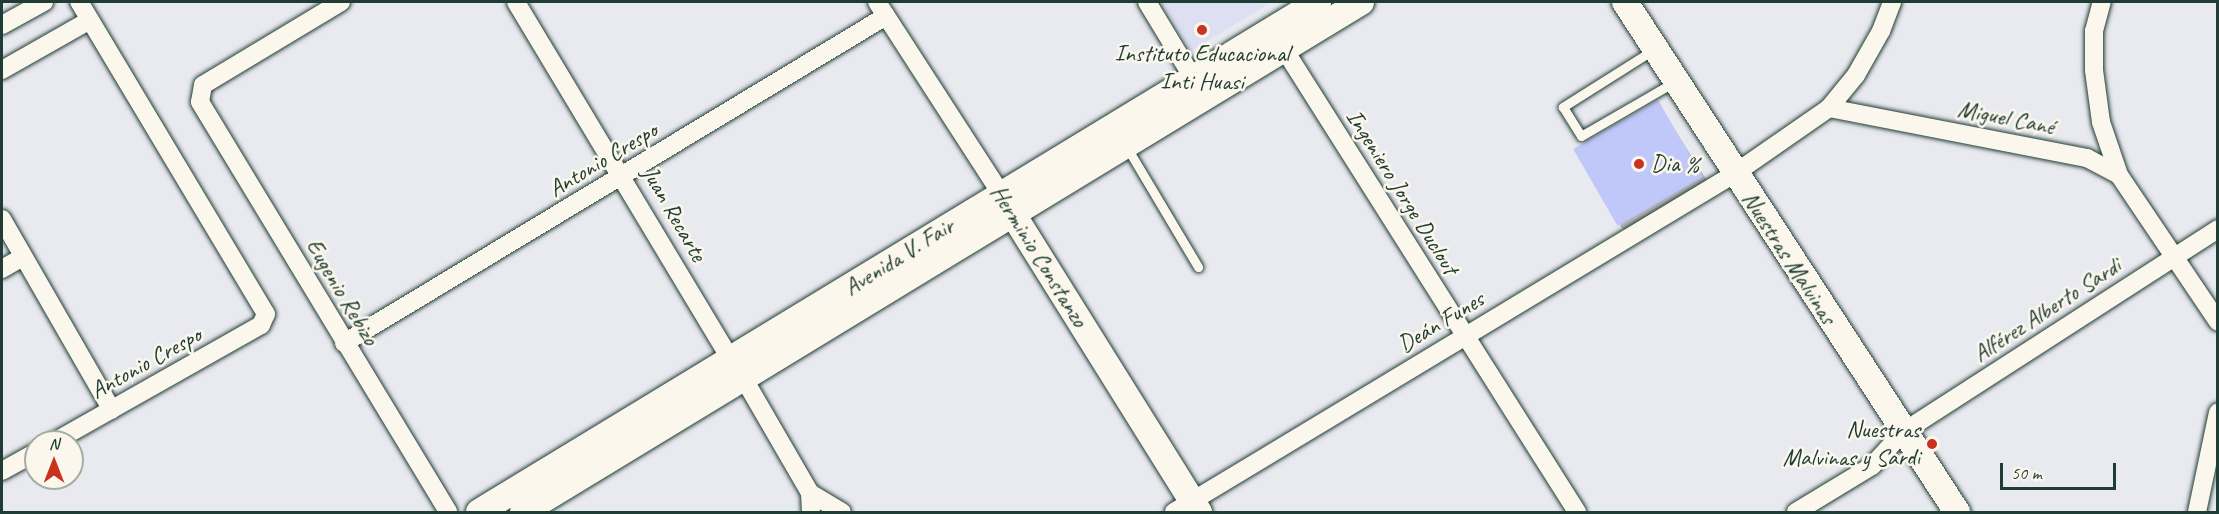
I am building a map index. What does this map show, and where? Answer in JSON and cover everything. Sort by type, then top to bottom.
[{"type":"main road","name":"Avenida V. Fair","points":[[479,513],[737,369],[1007,204],[1193,78],[1318,2]]},
{"type":"main road","name":"Avenida V. Fair","points":[[1007,204],[1126,146],[1361,2]]},
{"type":"main road","name":"Nuestras Malvinas","points":[[1625,2],[1734,174],[1957,513]]},
{"type":"main road","name":"Herminio Constanzo","points":[[1007,204],[1188,509]]},
{"type":"main road","name":"Avenida V. Fair","points":[[523,513],[737,369]]},
{"type":"street","points":[[2,26],[44,2]]},
{"type":"street","points":[[2,70],[90,20],[79,2]]},
{"type":"street","name":"Eugenio Rebizo","points":[[341,2],[203,85],[199,93],[200,102],[448,513]]},
{"type":"street","name":"Juan Recarte","points":[[516,2],[624,176],[810,493]]},
{"type":"street","points":[[1147,2],[1193,78]]},
{"type":"street","points":[[1828,108],[1856,75],[1881,31],[1892,2]]},
{"type":"street","points":[[2102,2],[2094,31],[2094,70],[2101,122],[2119,175],[2217,322]]},
{"type":"street","name":"Antonio Crespo","points":[[344,343],[624,176],[881,9]]},
{"type":"street","name":"Herminio Constanzo","points":[[881,9],[1007,204]]},
{"type":"street","name":"Antonio Crespo","points":[[76,430],[261,326],[266,314],[264,307],[90,20]]},
{"type":"street","name":"Ingeniero Jorge Duclout","points":[[1284,49],[1577,513]]},
{"type":"street","name":"Deán Funes","points":[[1188,509],[1464,337],[1734,174],[1828,108]]},
{"type":"street","name":"Miguel Cané","points":[[1828,108],[2087,158],[2119,175]]},
{"type":"street","points":[[2,219],[112,410]]},
{"type":"street","name":"Alférez Alberto Sardi","points":[[1796,513],[1872,466],[1903,432],[2217,229]]},
{"type":"street","points":[[2,269],[23,257]]},
{"type":"street","points":[[2197,513],[2217,412]]},
{"type":"street","points":[[2,471],[24,459]]},
{"type":"street","points":[[810,493],[811,513]]},
{"type":"street","points":[[810,493],[842,513]]},
{"type":"lane","points":[[1655,48],[1563,107],[1581,136],[1676,81]]},
{"type":"lane","points":[[1126,146],[1198,267]]},
{"type":"shaded area","name":"Instituto Educacional Inti Huasi","points":[[1162,2],[1272,2],[1191,51]]},
{"type":"building","name":"Dia %","points":[[1658,100],[1702,177],[1618,226],[1573,149]]},
{"type":"place","name":"Instituto Educacional Inti Huasi","points":[[1202,30]]},
{"type":"place","name":"Dia %","points":[[1639,164]]},
{"type":"place","name":"Nuestras Malvinas y Sardi","points":[[1932,444]]}]
